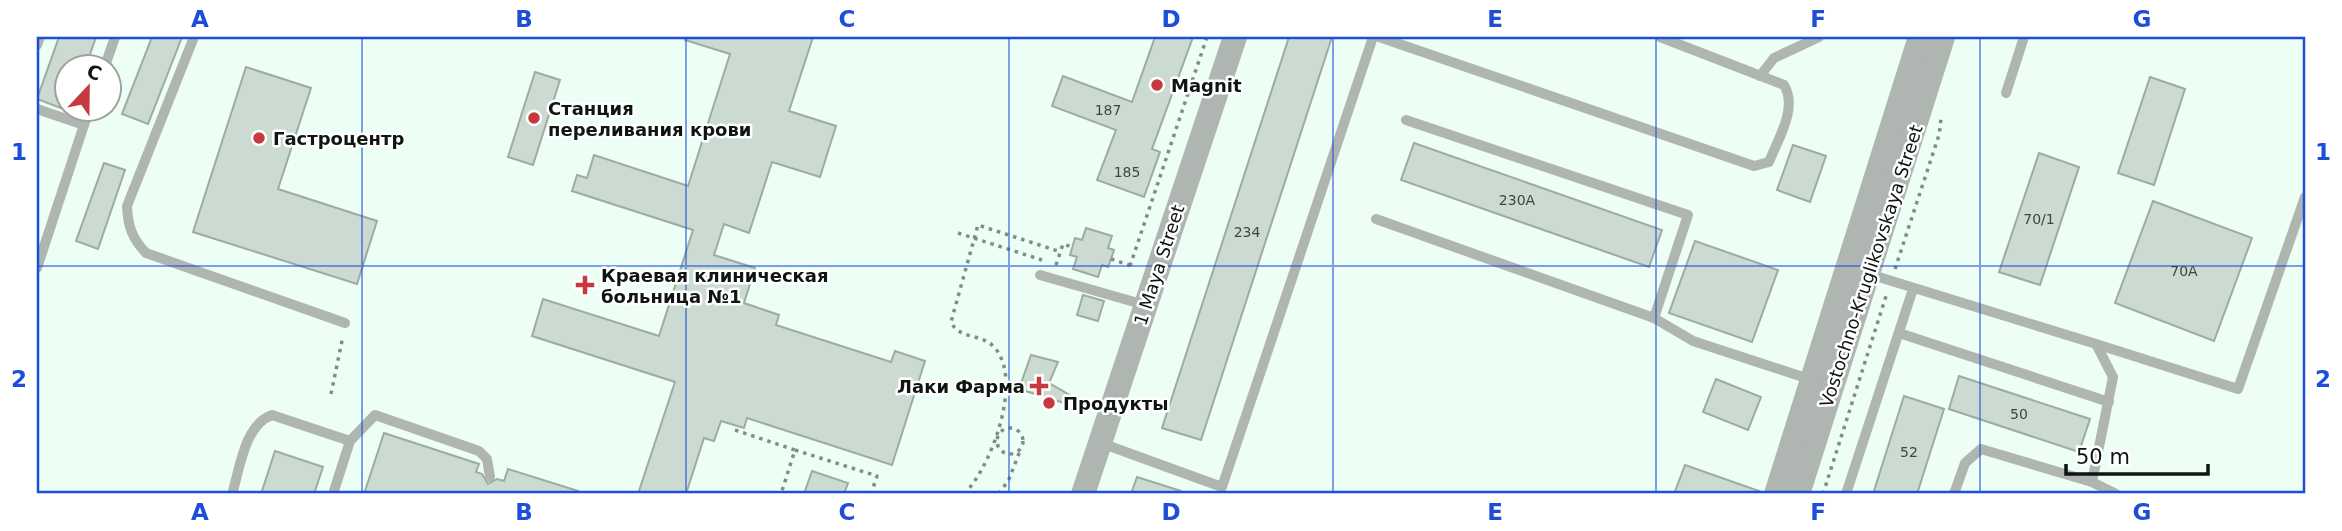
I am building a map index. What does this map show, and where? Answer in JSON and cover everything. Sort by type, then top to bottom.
[{"type":"street","name":"1 Maya Street","points":[[1083,494],[1235,37]]},
{"type":"street","name":"Vostochno-Kruglikovskaya Street","points":[[1776,494],[1920,37]]},
{"type":"street","name":"Vostochno-Kruglikovskaya Street","points":[[1798,494],[1943,37]]},
{"type":"lane","points":[[37,45],[40,37]]},
{"type":"lane","points":[[194,37],[127,206],[128,226],[134,240],[146,253],[345,323]]},
{"type":"lane","points":[[1100,443],[1222,487],[1373,37]]},
{"type":"lane","points":[[1379,37],[1754,166],[1769,162],[1789,109],[1790,95],[1784,85],[1660,37]]},
{"type":"lane","points":[[1760,76],[1774,58],[1819,37]]},
{"type":"lane","points":[[2006,93],[2024,37]]},
{"type":"lane","points":[[37,109],[85,125]]},
{"type":"lane","points":[[1406,120],[1688,215],[1654,318]]},
{"type":"lane","points":[[37,268],[86,122]]},
{"type":"lane","points":[[1868,274],[2238,389],[2305,197]]},
{"type":"lane","points":[[1376,219],[1654,318],[1693,341],[1813,380]]},
{"type":"lane","points":[[1040,275],[1146,305]]},
{"type":"lane","points":[[1846,494],[1913,289]]},
{"type":"lane","points":[[1899,333],[2109,402]]},
{"type":"lane","points":[[2092,482],[2113,377],[2096,344]]},
{"type":"lane","points":[[232,494],[253,429],[261,419],[272,415],[350,441]]},
{"type":"lane","points":[[333,494],[350,441],[375,415],[479,451],[487,459],[491,477]]},
{"type":"lane","points":[[1954,494],[1965,463],[1981,449],[2092,482],[2116,494]]},
{"type":"path","points":[[1130,265],[1207,37]]},
{"type":"path","points":[[1022,446],[1017,452],[1007,454],[998,446],[1004,402],[1004,370],[999,354],[991,344],[960,332],[951,322],[978,225],[1061,252]]},
{"type":"path","points":[[958,233],[1057,265],[1063,244],[1072,247]]},
{"type":"path","points":[[1111,259],[1156,274]]},
{"type":"path","points":[[331,394],[345,323]]},
{"type":"path","points":[[964,494],[986,463],[998,436],[1004,429],[1014,429],[1023,439],[1022,446],[1009,479],[999,494]]},
{"type":"path","points":[[735,430],[877,476],[871,494]]},
{"type":"path","points":[[781,494],[795,450]]},
{"type":"building","points":[[59,37],[96,37],[91,52],[54,52]]},
{"type":"building","points":[[152,37],[182,37],[148,124],[122,114]]},
{"type":"building","points":[[685,37],[813,37],[789,111],[836,126],[820,177],[772,162],[749,233],[724,224],[714,255],[755,268],[744,303],[779,315],[776,325],[891,362],[895,351],[925,361],[892,465],[747,418],[744,428],[721,421],[714,441],[704,438],[686,494],[638,494],[675,382],[532,336],[543,299],[659,336],[693,230],[572,191],[577,175],[587,178],[594,155],[688,186],[730,54],[685,40]]},
{"type":"building","points":[[1155,37],[1193,37],[1152,149],[1160,152],[1144,197],[1097,180],[1116,130],[1052,106],[1063,76],[1132,102]]},
{"type":"building","points":[[1289,37],[1332,37],[1201,440],[1162,428]]},
{"type":"building","points":[[52,57],[52,105],[37,99]]},
{"type":"building","name":"Гастроцентр","points":[[246,67],[311,88],[278,189],[377,221],[357,284],[193,232]]},
{"type":"building","name":"Станция переливания крови","points":[[535,72],[560,80],[533,165],[508,157]]},
{"type":"building","points":[[2150,77],[2185,89],[2154,185],[2118,173]]},
{"type":"building","points":[[1414,143],[1662,230],[1649,267],[1401,180]]},
{"type":"building","points":[[1793,145],[1826,156],[1810,202],[1777,190]]},
{"type":"building","points":[[2039,153],[2079,167],[2040,285],[1999,272]]},
{"type":"building","points":[[104,163],[125,170],[98,249],[76,241]]},
{"type":"building","points":[[2153,201],[2252,238],[2214,341],[2115,303]]},
{"type":"building","points":[[1086,228],[1112,236],[1108,248],[1114,250],[1111,259],[1108,267],[1102,265],[1098,277],[1073,269],[1077,257],[1070,255],[1075,238],[1082,240]]},
{"type":"building","points":[[1695,241],[1778,270],[1752,342],[1669,313]]},
{"type":"building","points":[[1083,295],[1104,301],[1098,321],[1077,315]]},
{"type":"building","points":[[1031,355],[1058,362],[1049,383],[1082,402],[1080,408],[1019,389]]},
{"type":"building","points":[[1959,376],[2090,419],[2079,452],[1949,409]]},
{"type":"building","points":[[1716,379],[1761,397],[1748,430],[1703,412]]},
{"type":"building","points":[[1904,396],[1944,409],[1917,494],[1873,494]]},
{"type":"building","points":[[384,433],[479,464],[476,472],[482,474],[488,484],[497,479],[504,481],[508,469],[578,491],[577,494],[364,494]]},
{"type":"building","points":[[275,451],[323,467],[314,494],[261,494]]},
{"type":"building","points":[[1685,465],[1762,492],[1674,494]]},
{"type":"building","points":[[812,471],[848,483],[844,494],[804,494]]},
{"type":"building","points":[[1137,477],[1181,491],[1181,494],[1131,494]]},
{"type":"place","name":"Magnit","points":[[1157,85]]},
{"type":"place","name":"Станция переливания крови","points":[[534,118]]},
{"type":"place","name":"Гастроцентр","points":[[259,138]]},
{"type":"place","name":"Краевая клиническая больница №1","points":[[585,285]]},
{"type":"place","name":"Лаки Фарма","points":[[1039,386]]},
{"type":"place","name":"Продукты","points":[[1049,403]]}]
